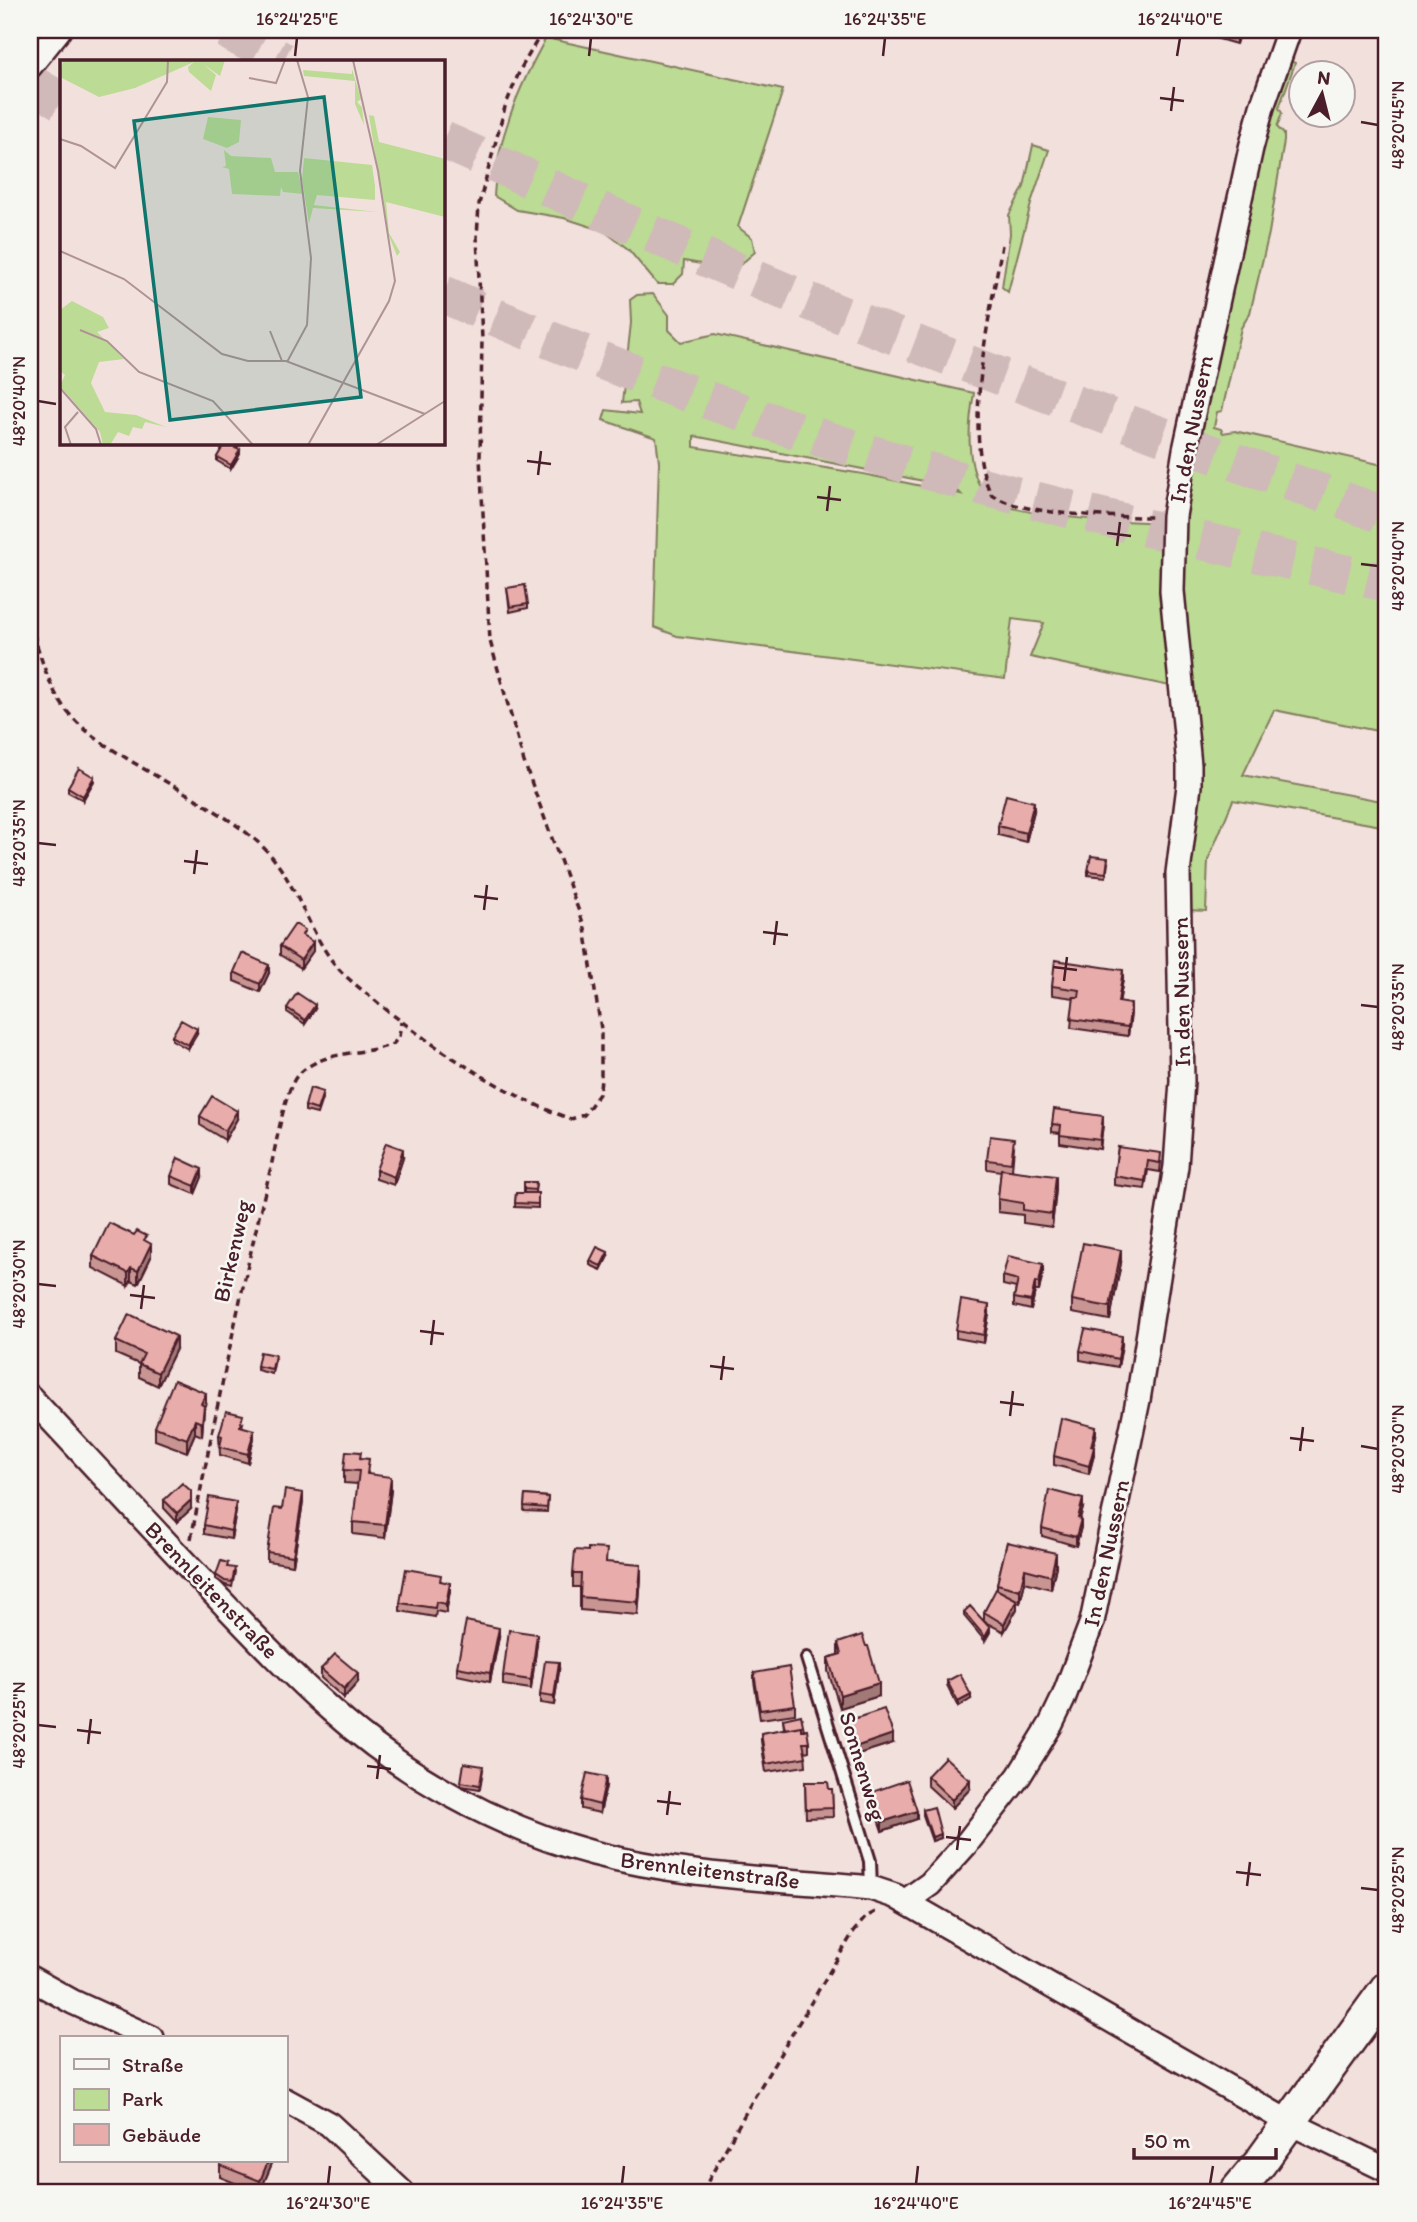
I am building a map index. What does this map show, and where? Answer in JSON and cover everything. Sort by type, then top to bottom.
[{"type":"street","points":[[30,66],[59,30]]},
{"type":"street","name":"In den Nussern","points":[[906,1901],[930,1884],[992,1811],[1032,1755],[1063,1699],[1092,1622],[1132,1426],[1176,1166],[1182,1081],[1178,873],[1189,786],[1189,765],[1172,591],[1174,516],[1185,450],[1251,148],[1289,30]]},
{"type":"street","name":"Brennleitenstraße","points":[[30,1397],[262,1644],[332,1711],[399,1762],[492,1816],[566,1845],[660,1867],[871,1888],[906,1901],[1290,2123],[1387,2170]]},
{"type":"street","points":[[30,1978],[73,2003],[147,2036]]},
{"type":"street","points":[[1236,2192],[1290,2123],[1387,1988]]},
{"type":"street","points":[[287,2101],[329,2124],[402,2192]]},
{"type":"lane","name":"Sonnenweg","points":[[807,1658],[870,1861],[871,1888]]},
{"type":"path","points":[[30,622],[52,686],[76,722],[100,741],[254,838],[285,872],[308,920],[336,965],[401,1022],[476,1071],[563,1116],[571,1119],[584,1115],[599,1094],[601,1029],[585,928],[524,762],[490,641],[480,458],[482,339],[477,237],[479,204],[505,107],[520,70],[542,30]]},
{"type":"path","points":[[1002,245],[985,350],[979,410],[982,467],[991,494],[1009,503],[1059,512],[1132,517],[1174,516]]},
{"type":"path","name":"Birkenweg","points":[[183,1560],[190,1548],[254,1229],[294,1080],[303,1071],[333,1056],[393,1044],[399,1037],[401,1022]]},
{"type":"path","points":[[702,2192],[752,2101],[854,1931],[866,1917],[906,1901]]},
{"type":"green space","points":[[546,38],[783,90],[738,227],[752,238],[755,252],[740,265],[712,266],[684,261],[683,274],[673,284],[657,284],[628,249],[604,231],[564,218],[517,210],[494,196],[504,134],[527,75]]},
{"type":"green space","points":[[1286,59],[1288,60],[1288,83],[1279,108],[1282,113],[1277,127],[1284,134],[1284,141],[1269,233],[1250,313],[1241,328],[1222,411],[1217,412],[1214,427],[1221,429],[1223,433],[1235,431],[1387,466],[1387,733],[1274,710],[1243,775],[1387,802],[1387,827],[1233,800],[1208,860],[1206,911],[1187,910],[1180,526],[1226,291]]},
{"type":"green space","points":[[1033,145],[1049,150],[1032,200],[1008,292],[1002,287],[1010,234],[1009,215],[1024,187]]},
{"type":"green space","points":[[653,294],[669,315],[669,330],[681,342],[715,334],[974,393],[970,418],[971,457],[984,493],[995,501],[1035,513],[1148,522],[1157,525],[1163,535],[1175,687],[1030,657],[1044,623],[1012,619],[1005,679],[677,636],[654,627],[659,462],[656,438],[603,420],[606,410],[640,414],[636,402],[622,403],[631,323],[630,300],[637,295]],"holes":[[[694,436],[954,487],[961,494],[863,474],[694,447]]]},
{"type":"building","points":[[224,444],[237,444],[235,448],[240,450],[231,465],[217,457]]},
{"type":"building","points":[[525,585],[528,604],[510,607],[507,588]]},
{"type":"building","points":[[79,768],[94,777],[83,796],[68,787]]},
{"type":"building","points":[[1006,795],[1034,802],[1026,833],[998,826]]},
{"type":"building","points":[[1091,856],[1108,858],[1106,873],[1088,871]]},
{"type":"building","points":[[295,924],[305,930],[302,935],[313,942],[301,960],[280,946]]},
{"type":"building","points":[[242,953],[269,965],[260,984],[234,972]]},
{"type":"building","points":[[1055,960],[1123,970],[1118,1002],[1131,1004],[1128,1027],[1071,1019],[1074,997],[1079,997],[1080,990],[1052,986]]},
{"type":"building","points":[[297,993],[315,1005],[305,1020],[287,1008]]},
{"type":"building","points":[[181,1020],[197,1029],[188,1045],[172,1036]]},
{"type":"building","points":[[310,1088],[323,1092],[317,1110],[305,1106]]},
{"type":"building","points":[[212,1096],[237,1111],[225,1131],[200,1116]]},
{"type":"building","points":[[1054,1109],[1103,1116],[1100,1140],[1060,1135],[1061,1125],[1052,1124]]},
{"type":"building","points":[[990,1136],[1014,1139],[1011,1163],[987,1160]]},
{"type":"building","points":[[386,1143],[403,1149],[394,1177],[376,1170]]},
{"type":"building","points":[[1118,1147],[1161,1153],[1160,1163],[1148,1161],[1145,1181],[1114,1176]]},
{"type":"building","points":[[178,1158],[202,1169],[195,1186],[171,1176]]},
{"type":"building","points":[[1001,1169],[1056,1176],[1052,1214],[1023,1210],[1023,1203],[998,1199]]},
{"type":"building","points":[[524,1182],[536,1182],[535,1190],[524,1189]]},
{"type":"building","points":[[516,1193],[538,1193],[538,1204],[515,1203]]},
{"type":"building","points":[[109,1223],[134,1235],[137,1231],[147,1236],[144,1240],[151,1244],[138,1271],[131,1268],[128,1273],[93,1256]]},
{"type":"building","points":[[1083,1243],[1121,1250],[1110,1307],[1072,1300]]},
{"type":"building","points":[[597,1247],[608,1252],[601,1266],[590,1261]]},
{"type":"building","points":[[1008,1256],[1043,1264],[1031,1301],[1014,1298],[1018,1280],[1003,1276]]},
{"type":"building","points":[[961,1300],[989,1305],[984,1335],[956,1330]]},
{"type":"building","points":[[129,1314],[176,1336],[158,1373],[139,1364],[144,1354],[116,1341]]},
{"type":"building","points":[[1085,1329],[1122,1336],[1118,1359],[1080,1351]]},
{"type":"building","points":[[260,1352],[275,1355],[272,1369],[257,1366]]},
{"type":"building","points":[[174,1380],[206,1393],[201,1404],[204,1406],[202,1423],[195,1420],[187,1439],[155,1427]]},
{"type":"building","points":[[226,1411],[243,1415],[240,1426],[254,1430],[248,1454],[220,1447],[222,1436],[219,1435]]},
{"type":"building","points":[[1061,1418],[1096,1427],[1089,1466],[1054,1456]]},
{"type":"building","points":[[346,1451],[361,1452],[360,1458],[369,1459],[367,1474],[391,1477],[385,1525],[353,1522],[359,1471],[344,1470]]},
{"type":"building","points":[[182,1483],[191,1491],[191,1500],[177,1513],[164,1500]]},
{"type":"building","points":[[285,1490],[303,1493],[293,1556],[267,1552],[274,1508],[282,1509]]},
{"type":"building","points":[[1049,1490],[1083,1499],[1076,1537],[1042,1528]]},
{"type":"building","points":[[525,1495],[548,1497],[547,1508],[524,1506]]},
{"type":"building","points":[[209,1497],[236,1502],[231,1531],[204,1525]]},
{"type":"building","points":[[1007,1542],[1056,1553],[1051,1576],[1025,1569],[1020,1590],[997,1584]]},
{"type":"building","points":[[588,1548],[607,1549],[606,1562],[641,1565],[638,1602],[580,1597],[581,1574],[573,1574],[575,1550],[588,1551]]},
{"type":"building","points":[[221,1561],[228,1563],[227,1567],[235,1568],[232,1582],[216,1575]]},
{"type":"building","points":[[406,1569],[441,1575],[440,1581],[450,1583],[446,1604],[436,1602],[435,1608],[400,1603]]},
{"type":"building","points":[[996,1589],[1017,1600],[1004,1624],[984,1612]]},
{"type":"building","points":[[970,1606],[990,1628],[985,1637],[964,1612]]},
{"type":"building","points":[[466,1621],[499,1628],[490,1673],[457,1667]]},
{"type":"building","points":[[509,1630],[537,1634],[531,1680],[503,1676]]},
{"type":"building","points":[[862,1635],[879,1683],[840,1695],[828,1658],[841,1654],[838,1643]]},
{"type":"building","points":[[335,1654],[358,1673],[344,1689],[321,1669]]},
{"type":"building","points":[[545,1661],[559,1662],[554,1697],[540,1695]]},
{"type":"building","points":[[789,1667],[795,1705],[760,1710],[754,1673]]},
{"type":"building","points":[[960,1674],[971,1695],[958,1702],[947,1681]]},
{"type":"building","points":[[884,1709],[893,1734],[855,1747],[847,1721]]},
{"type":"building","points":[[801,1715],[804,1730],[801,1730],[801,1726],[785,1729],[783,1719]]},
{"type":"building","points":[[801,1726],[801,1730],[807,1729],[809,1743],[803,1743],[806,1757],[766,1764],[761,1733]]},
{"type":"building","points":[[945,1757],[970,1780],[952,1800],[927,1776]]},
{"type":"building","points":[[464,1763],[483,1766],[480,1785],[461,1782]]},
{"type":"building","points":[[587,1773],[606,1777],[600,1805],[581,1800]]},
{"type":"building","points":[[907,1780],[917,1811],[882,1822],[872,1792]]},
{"type":"building","points":[[805,1782],[828,1782],[829,1789],[832,1789],[833,1808],[806,1809]]},
{"type":"building","points":[[934,1807],[941,1834],[932,1837],[923,1810]]},
{"type":"building","points":[[221,2162],[268,2162],[260,2181],[220,2165]]},
{"type":"tunnel","points":[[226,30],[281,60]]},
{"type":"tunnel","points":[[30,83],[60,100]]},
{"type":"tunnel","points":[[444,140],[700,255],[855,320],[1054,396],[1387,516]]},
{"type":"tunnel","points":[[444,294],[624,369],[747,414],[872,454],[1047,503],[1387,583]]}]
